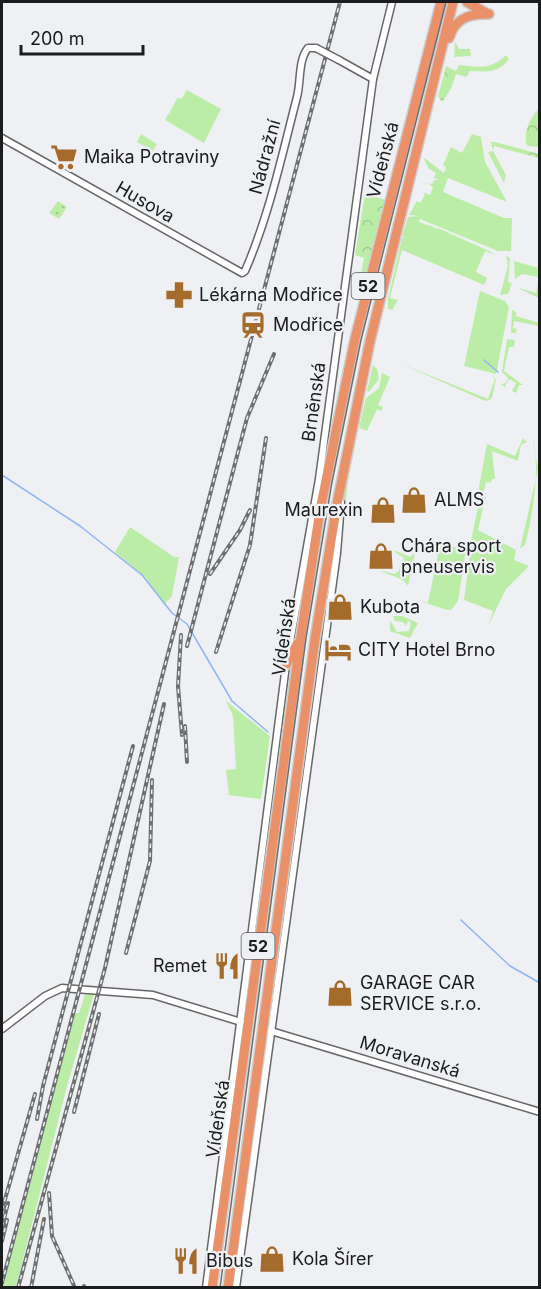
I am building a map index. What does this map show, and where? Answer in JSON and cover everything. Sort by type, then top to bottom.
[{"type":"highway","name":"Vídeňská","points":[[212,1287],[301,636],[321,510],[355,339],[441,2]]},
{"type":"highway","name":"Vídeňská","points":[[228,1287],[315,639],[345,463],[370,341],[440,64],[453,2]]},
{"type":"highway","points":[[440,64],[450,33],[460,20],[472,14],[489,14],[467,2]]},
{"type":"highway","points":[[286,665],[301,636]]},
{"type":"highway","points":[[216,1256],[221,1170]]},
{"type":"street","name":"Brněnská","points":[[286,665],[319,479],[373,79],[392,2]]},
{"type":"street","name":"Nádražní","points":[[242,273],[258,242],[298,94],[303,57],[313,47],[373,79]]},
{"type":"street","name":"Husova","points":[[2,138],[242,273]]},
{"type":"street","name":"Vídeňská","points":[[236,1287],[337,553],[345,463]]},
{"type":"street","name":"Vídeňská","points":[[206,1287],[286,665]]},
{"type":"street","points":[[2,1029],[45,996],[62,988],[153,995],[241,1022]]},
{"type":"street","name":"Moravanská","points":[[271,1031],[540,1112]]},
{"type":"green space","points":[[455,41],[459,49],[470,49],[471,56],[454,57]]},
{"type":"green space","points":[[506,55],[509,59],[496,69],[470,71],[466,77],[456,74],[451,89],[442,102],[438,96],[446,66],[456,71],[459,65],[490,65]]},
{"type":"green space","points":[[187,90],[221,109],[204,143],[165,120],[168,114],[172,115],[169,113],[178,97],[181,99]]},
{"type":"green space","points":[[539,109],[539,147],[527,146],[528,126]]},
{"type":"green space","points":[[141,134],[157,144],[153,151],[137,142]]},
{"type":"green space","points":[[472,134],[481,137],[485,162],[507,202],[448,178],[443,192],[504,218],[512,218],[511,251],[498,251],[420,219],[419,222],[436,228],[436,230],[438,228],[491,252],[492,254],[485,251],[476,272],[487,278],[484,285],[402,250],[390,298],[398,300],[392,310],[388,309],[388,299],[402,238],[405,237],[402,236],[408,217],[419,216],[409,215],[417,201],[420,203],[425,195],[423,192],[430,195],[433,187],[427,183],[432,184],[434,180],[439,180],[434,178],[436,173],[429,169],[423,157],[444,173],[446,167],[443,165],[451,147],[462,153]]},
{"type":"green space","points":[[495,142],[539,154],[539,158],[494,146]]},
{"type":"green space","points":[[493,151],[506,175],[504,183],[488,152]]},
{"type":"green space","points":[[365,194],[386,200],[367,275],[361,274],[364,258],[355,255]]},
{"type":"green space","points":[[58,201],[67,207],[59,219],[49,213]]},
{"type":"green space","points":[[506,256],[510,258],[508,282],[512,283],[508,294],[500,295],[508,266]]},
{"type":"green space","points":[[514,261],[539,268],[539,277],[522,274],[515,279]]},
{"type":"green space","points":[[539,277],[539,298],[516,287],[536,293]]},
{"type":"green space","points":[[480,291],[505,301],[509,307],[496,374],[464,366]]},
{"type":"green space","points":[[512,310],[516,312],[516,316],[539,323],[539,326],[514,321],[513,328],[517,329],[516,333],[511,333]]},
{"type":"green space","points":[[507,339],[515,340],[514,347],[509,347],[504,371],[523,385],[519,385],[516,393],[512,391],[516,383],[509,379],[505,386],[507,389],[501,384],[506,383],[508,378],[502,372]]},
{"type":"green space","points":[[397,362],[488,399],[495,379],[492,376],[496,379],[492,398],[488,401],[483,400]]},
{"type":"green space","points":[[371,365],[348,480],[341,550],[344,490]]},
{"type":"green space","points":[[373,365],[377,369],[379,379],[369,392],[367,391]]},
{"type":"green space","points":[[382,373],[390,377],[378,405],[383,407],[381,411],[377,409],[367,431],[359,428],[366,398],[379,388]]},
{"type":"green space","points":[[523,438],[527,442],[521,445],[518,461],[492,451],[495,479],[492,479],[491,483],[486,482],[483,495],[486,496],[485,503],[487,504],[480,502],[477,497],[487,444],[515,456]]},
{"type":"green space","points":[[535,453],[538,469],[536,480],[536,461]]},
{"type":"green space","points":[[536,480],[528,533],[525,545],[520,549]]},
{"type":"green space","points":[[478,507],[486,508],[483,508],[478,530],[516,550],[514,560],[529,566],[506,589],[488,626],[493,611],[464,600]]},
{"type":"green space","points":[[130,527],[174,557],[179,557],[172,596],[164,605],[146,578],[115,552]]},
{"type":"green space","points":[[440,545],[466,549],[458,601],[451,610],[420,601],[428,603]]},
{"type":"green space","points":[[389,548],[410,557],[415,552],[408,586],[403,580],[371,567],[394,574],[398,572],[404,558]]},
{"type":"green space","points":[[393,616],[402,616],[418,623],[410,638],[390,631],[390,620],[397,632],[409,631],[411,622],[408,621],[406,626],[403,622],[395,621]]},
{"type":"green space","points":[[226,701],[270,736],[261,799],[229,795],[226,770],[236,769],[233,716]]},
{"type":"green space","points":[[85,994],[94,994],[67,1086],[16,1287],[3,1287],[75,1013],[79,1013]]},
{"type":"waterway","points":[[484,360],[498,372]]},
{"type":"waterway","points":[[2,475],[80,526],[142,575],[172,613],[187,624],[232,701],[268,732]]},
{"type":"waterway","points":[[461,920],[510,966],[540,983]]},
{"type":"tram line","points":[[220,1288],[306,638],[332,482],[361,340],[446,2]]},
{"type":"railway","points":[[2,1283],[340,2]]},
{"type":"railway","points":[[187,646],[247,418],[274,354]]},
{"type":"railway","points":[[216,652],[250,545],[266,438]]},
{"type":"railway","points":[[210,574],[240,530],[250,510]]},
{"type":"railway","points":[[181,635],[178,686],[182,735]]},
{"type":"railway","points":[[18,1288],[105,968],[164,704]]},
{"type":"railway","points":[[185,726],[187,762]]},
{"type":"railway","points":[[37,1119],[43,1086],[133,746]]},
{"type":"railway","points":[[126,953],[150,861],[152,780]]},
{"type":"railway","points":[[74,1112],[99,1014]]},
{"type":"railway","points":[[2,1210],[35,1094]]},
{"type":"railway","points":[[49,1193],[52,1236],[75,1288]]},
{"type":"railway","points":[[2,1227],[8,1203]]},
{"type":"railway","points":[[31,1288],[44,1219]]},
{"type":"railway","points":[[2,1241],[7,1220]]},
{"type":"place","name":"Maika Potraviny","points":[[64,157]]},
{"type":"place","name":"Lékárna Modřice","points":[[179,295]]},
{"type":"place","name":"Modřice","points":[[253,325]]},
{"type":"place","name":"ALMS","points":[[414,500]]},
{"type":"place","name":"Maurexin","points":[[383,510]]},
{"type":"place","name":"Chára sport pneuservis","points":[[381,556]]},
{"type":"place","name":"Kubota","points":[[340,607]]},
{"type":"place","name":"CITY Hotel Brno","points":[[338,650]]},
{"type":"place","name":"Remet","points":[[227,966]]},
{"type":"place","name":"GARAGE CAR SERVICE s.r.o.","points":[[340,993]]},
{"type":"place","name":"Kola Šírer","points":[[272,1259]]},
{"type":"place","name":"Bibus","points":[[186,1261]]}]
